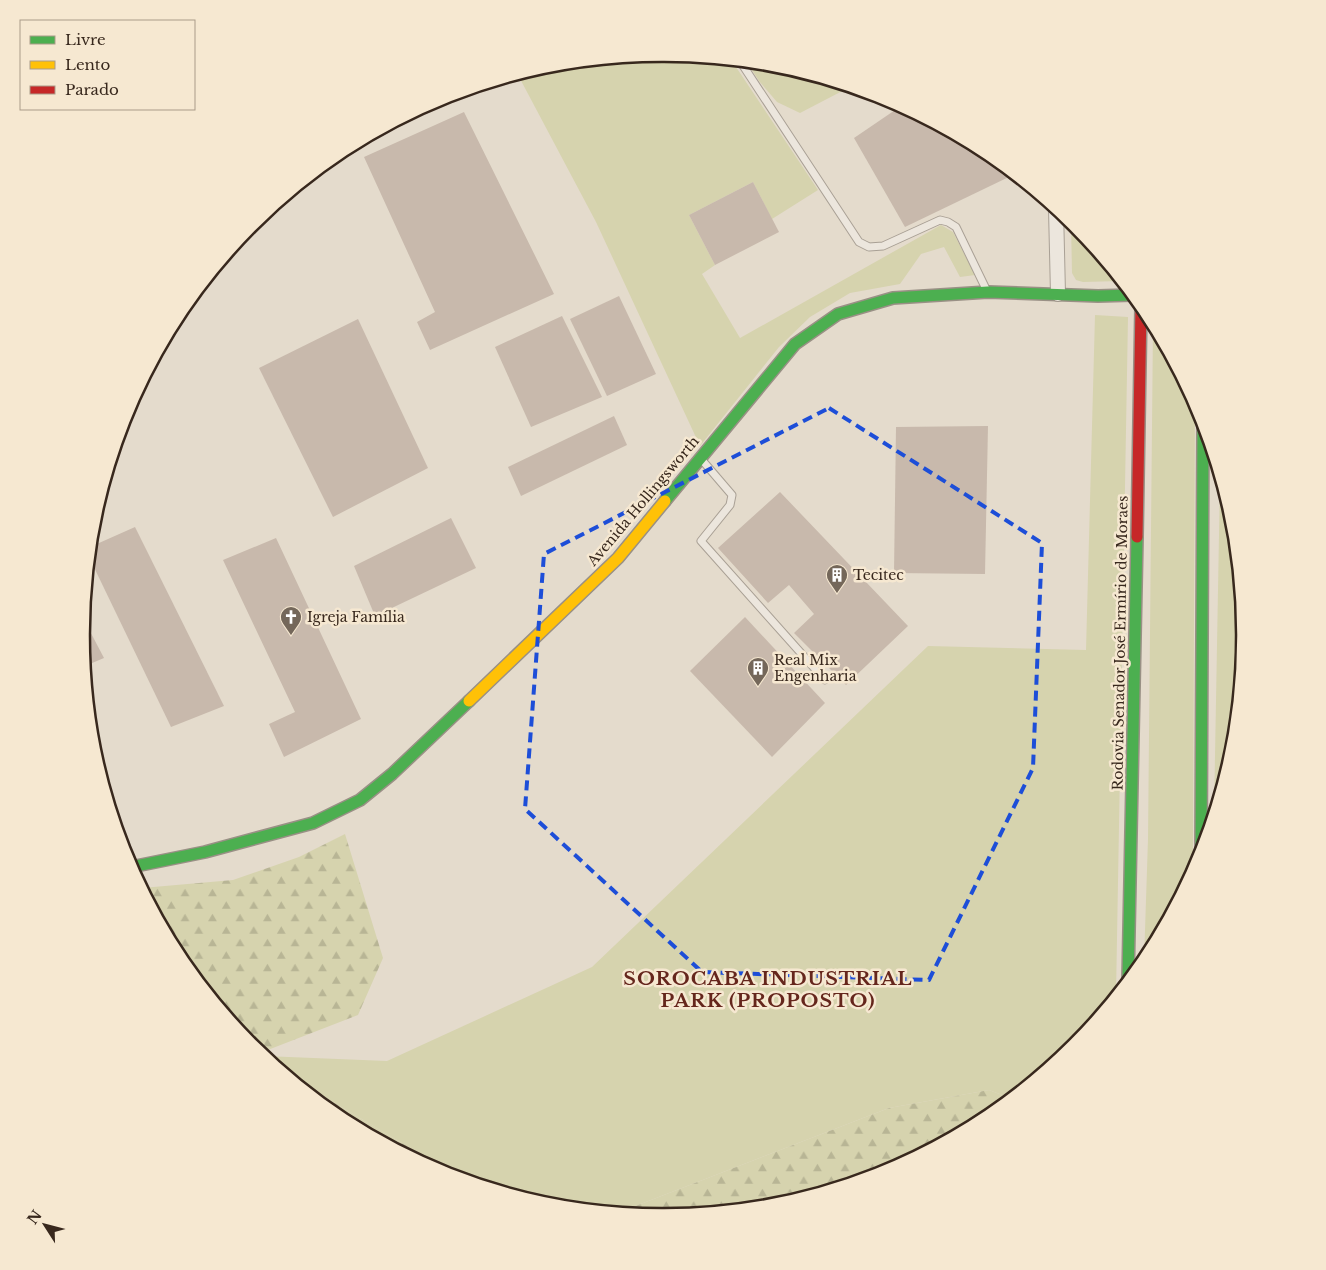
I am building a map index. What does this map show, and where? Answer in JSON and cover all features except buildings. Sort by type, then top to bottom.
[{"type":"main road","name":"Avenida Hollingsworth","points":[[139,865],[206,852],[313,823],[360,800],[392,774],[618,558],[795,344],[838,314],[893,298],[988,292],[1124,295]]},
{"type":"main road","name":"Rodovia Senador José Ermírio de Moraes","points":[[1128,968],[1141,320]]},
{"type":"main road","points":[[1201,829],[1203,445]]},
{"type":"street","points":[[1056,220],[1058,294]]},
{"type":"lane","points":[[745,68],[859,242],[869,247],[883,246],[940,220],[948,222],[956,227],[988,292]]},
{"type":"lane","points":[[700,458],[732,494],[730,505],[701,541],[826,680]]},
{"type":"highlighted area","points":[[829,408],[1042,543],[1033,768],[929,980],[702,972],[525,809],[544,554]]},
{"type":"green space","points":[[663,62],[736,67],[818,190],[772,219],[753,182],[689,215],[715,265],[702,274],[740,338],[941,225],[953,232],[975,275],[960,277],[944,247],[921,254],[900,284],[850,293],[810,317],[779,347],[700,446],[596,222],[521,81],[588,67],[626,64]]},
{"type":"green space","points":[[752,70],[811,82],[842,91],[800,113],[777,102]]},
{"type":"green space","points":[[1071,234],[1113,281],[1083,282],[1076,280],[1072,273]]},
{"type":"green space","points":[[1095,315],[1128,317],[1116,985],[1068,1040],[1003,1095],[989,1090],[889,1108],[634,1206],[588,1203],[515,1188],[444,1164],[412,1149],[328,1099],[276,1057],[387,1061],[592,967],[928,646],[1086,650]]},
{"type":"green space","points":[[1153,339],[1176,382],[1195,424],[1193,851],[1159,921],[1145,944],[1148,839]]},
{"type":"green space","points":[[1220,503],[1231,560],[1236,635],[1231,710],[1214,788]]},
{"type":"green space","points":[[345,834],[383,958],[358,1015],[269,1050],[209,984],[167,921],[150,887],[233,880],[299,857]]},
{"type":"green space","points":[[989,1090],[1003,1095],[949,1131],[916,1148],[882,1164],[811,1188],[738,1203],[663,1208],[634,1206],[889,1108]]},
{"type":"green space","points":[[328,1099],[412,1149],[377,1131]]},
{"type":"traffic: fast","points":[[665,501],[795,344],[838,314],[893,298],[988,292],[1124,295]]},
{"type":"traffic: fast","points":[[1201,829],[1203,445]]},
{"type":"traffic: fast","points":[[1128,968],[1137,537]]},
{"type":"traffic: fast","points":[[139,865],[205,852],[313,823],[360,800],[392,774],[469,701]]},
{"type":"traffic: slow","points":[[469,701],[618,558],[665,501]]},
{"type":"traffic: jam","points":[[1137,537],[1141,320]]},
{"type":"place","name":"Tecitec","points":[[837,594]]},
{"type":"place","name":"Igreja Família","points":[[291,636]]},
{"type":"place","name":"Real Mix Engenharia","points":[[758,687]]},
{"type":"district","name":"SOROCABA INDUSTRIAL PARK (PROPOSTO)","points":[[768,989]]}]
